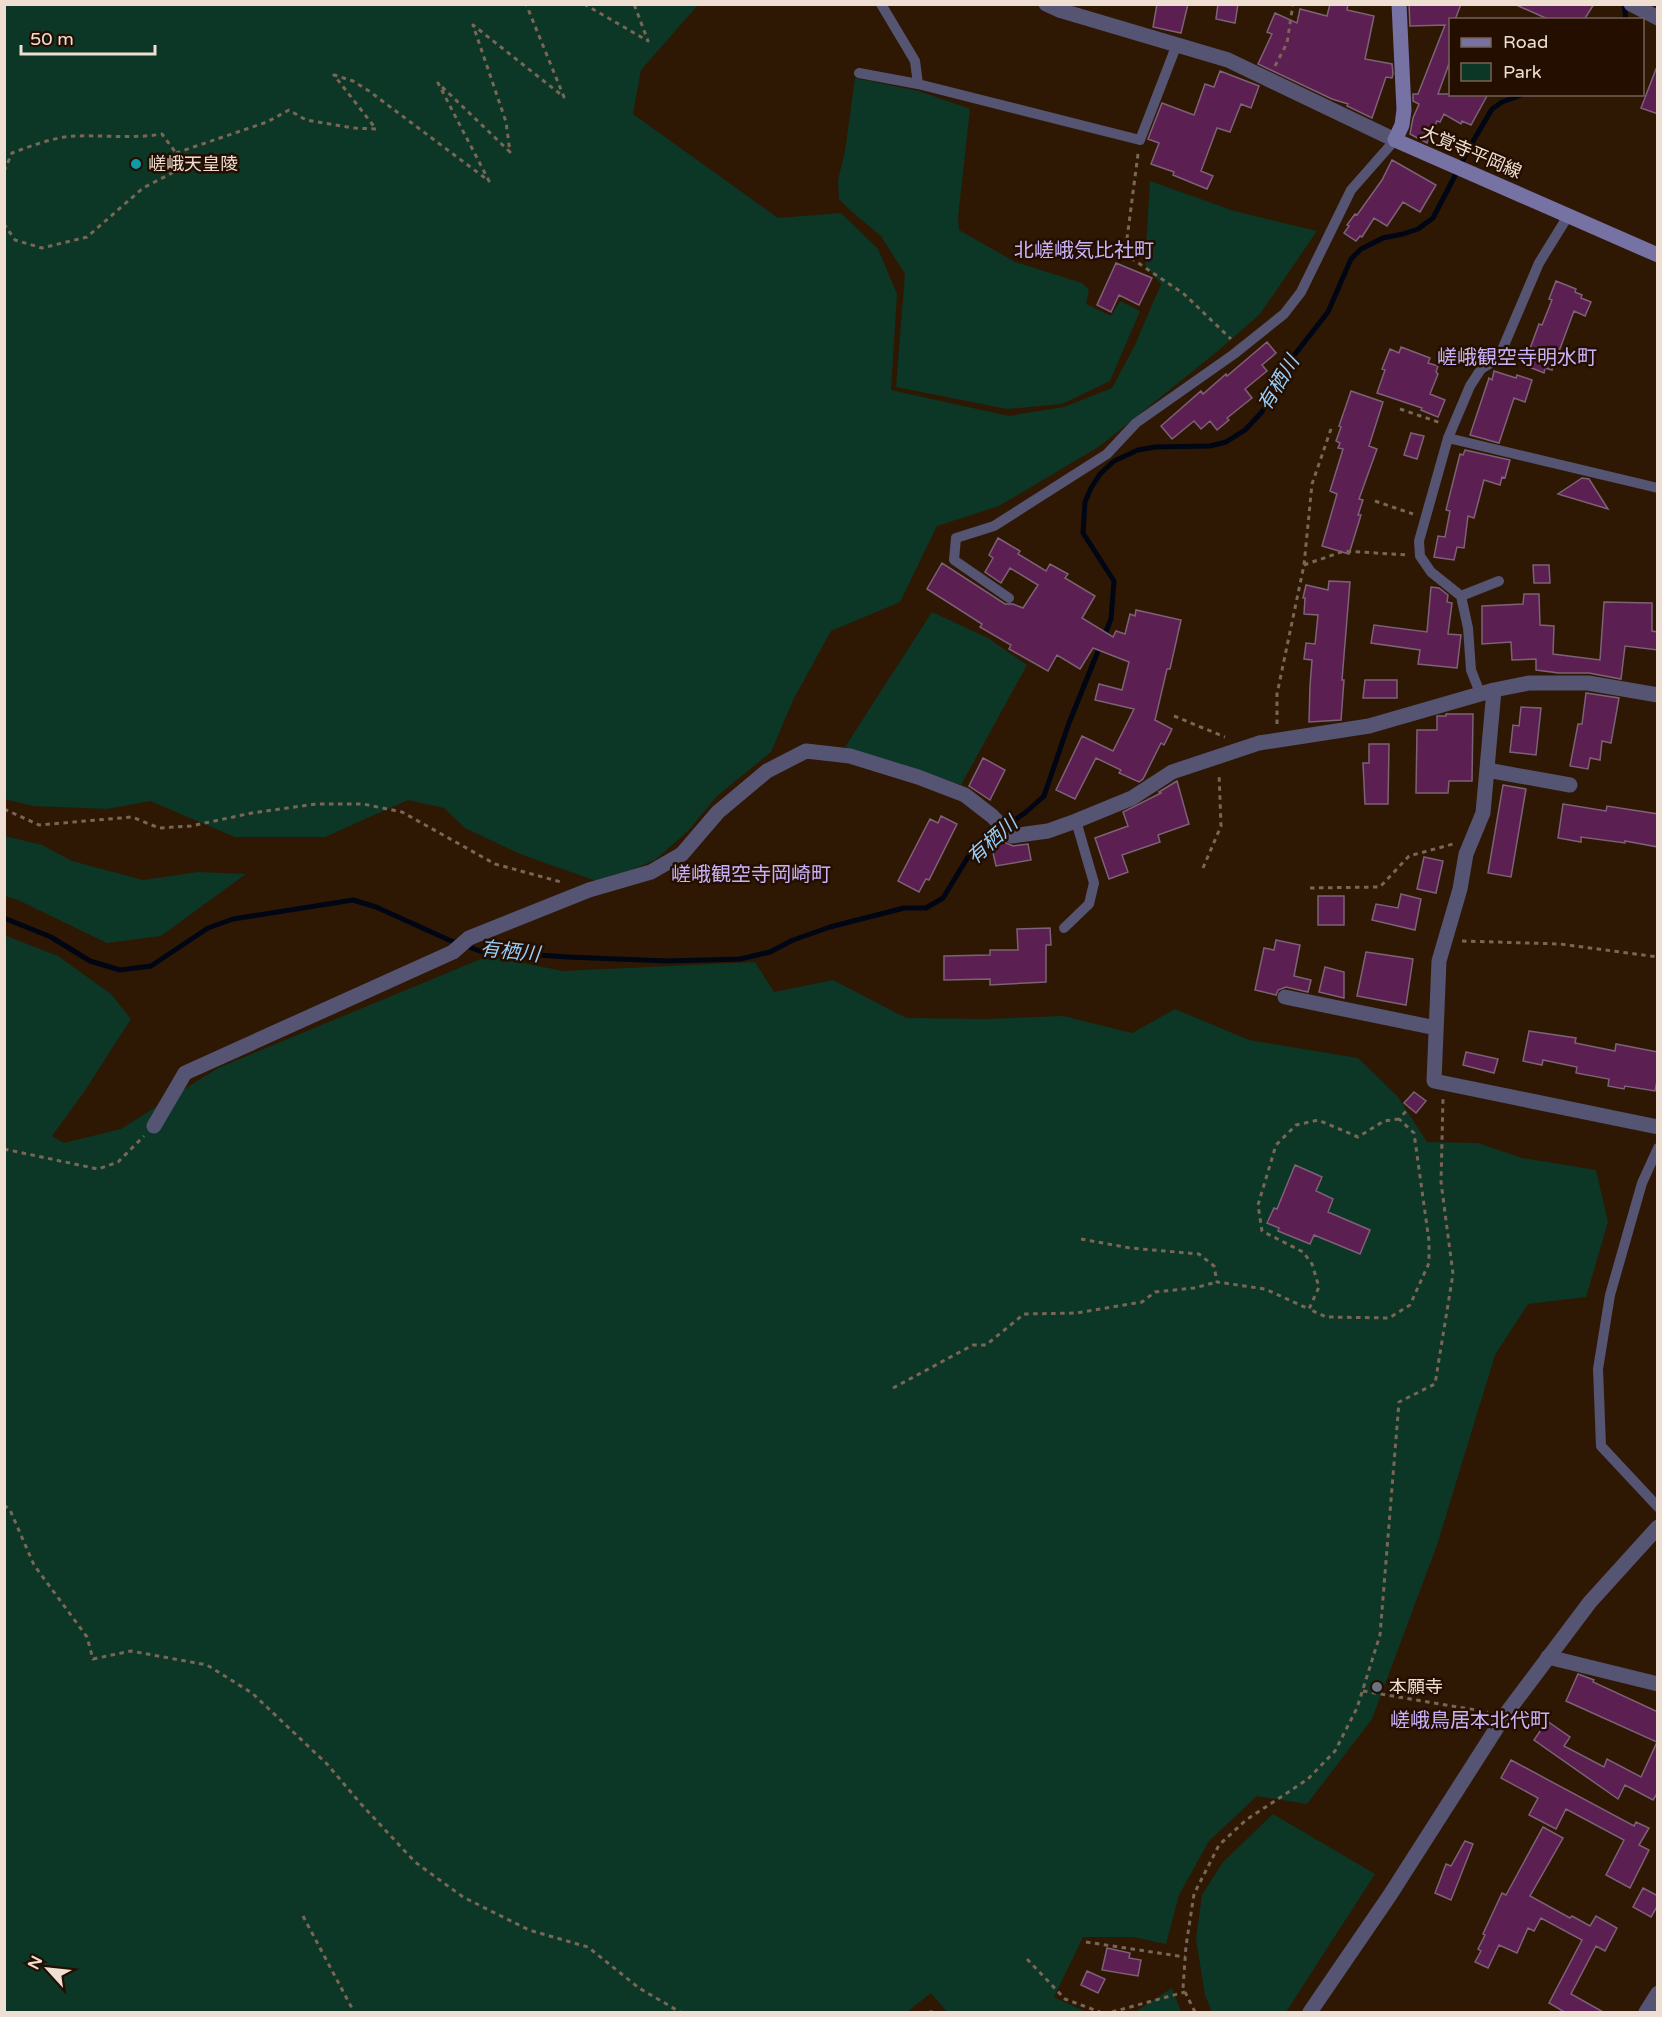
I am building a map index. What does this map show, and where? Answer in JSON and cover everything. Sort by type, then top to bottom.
[{"type":"main road","name":"大覚寺平岡線","points":[[1399,4],[1404,110],[1402,125],[1395,140],[1658,255]]},
{"type":"street","points":[[1631,4],[1658,18]]},
{"type":"street","points":[[1054,6],[1227,60],[1395,140]]},
{"type":"street","points":[[154,1126],[185,1073],[453,952],[470,938],[589,890],[651,872],[682,854],[718,812],[767,771],[806,751],[850,756],[965,795],[1012,836],[1048,831],[1076,821],[1132,798],[1172,772],[1249,747],[1369,726],[1487,692],[1529,683],[1587,683],[1658,695]]},
{"type":"street","points":[[1487,692],[1487,770],[1484,813],[1466,854],[1440,961],[1434,1082],[1658,1126]]},
{"type":"street","points":[[1487,770],[1570,785]]},
{"type":"street","points":[[1285,997],[1436,1028]]},
{"type":"street","points":[[1310,2013],[1390,1895],[1505,1715],[1590,1602],[1658,1527]]},
{"type":"street","points":[[1548,1657],[1658,1684]]},
{"type":"street","points":[[1646,2013],[1658,1993]]},
{"type":"lane","points":[[881,4],[915,61],[918,84]]},
{"type":"lane","points":[[859,74],[918,84],[1140,140],[1177,44]]},
{"type":"lane","points":[[1009,598],[954,560],[956,537],[994,526],[1107,454],[1137,423],[1284,314],[1301,292],[1351,190],[1395,140]]},
{"type":"lane","points":[[1487,692],[1471,670],[1468,628],[1461,597],[1431,572],[1420,556],[1419,541],[1448,438],[1470,386],[1481,369],[1494,361],[1502,350],[1539,263],[1569,216]]},
{"type":"lane","points":[[1448,438],[1658,488]]},
{"type":"lane","points":[[1461,597],[1499,581]]},
{"type":"lane","points":[[1064,928],[1089,904],[1094,883],[1076,821]]},
{"type":"lane","points":[[1658,1148],[1642,1183],[1610,1295],[1598,1370],[1601,1446],[1658,1507]]},
{"type":"path","points":[[176,153],[267,122],[289,110],[306,120],[353,128],[376,129],[333,75],[353,81],[489,181],[438,83],[510,152],[506,122],[473,25],[564,97],[526,4]]},
{"type":"path","points":[[584,4],[648,41],[634,4]]},
{"type":"path","points":[[1269,79],[1287,43],[1293,4]]},
{"type":"path","points":[[4,171],[12,153],[33,145],[72,136],[141,137],[162,134],[176,153],[174,172],[143,188],[87,237],[42,248],[15,240],[4,224]]},
{"type":"path","points":[[1140,140],[1125,254],[1184,294],[1241,348]]},
{"type":"path","points":[[1400,409],[1453,427]]},
{"type":"path","points":[[1276,741],[1277,694],[1304,565],[1312,484],[1332,426]]},
{"type":"path","points":[[1375,501],[1426,518]]},
{"type":"path","points":[[1304,565],[1344,551],[1420,556]]},
{"type":"path","points":[[1174,717],[1249,747]]},
{"type":"path","points":[[1203,868],[1221,825],[1218,757]]},
{"type":"path","points":[[4,809],[39,825],[132,817],[159,828],[191,826],[252,813],[316,804],[363,804],[402,812],[495,864],[589,890]]},
{"type":"path","points":[[1310,888],[1380,887],[1409,856],[1472,839]]},
{"type":"path","points":[[1448,934],[1464,942],[1560,944],[1658,957]]},
{"type":"path","points":[[1195,2013],[1183,1988],[1194,1894],[1219,1845],[1246,1820],[1308,1779],[1335,1752],[1358,1708],[1380,1635],[1399,1402],[1435,1384],[1453,1274],[1441,1182],[1444,1083]]},
{"type":"path","points":[[1309,1309],[1319,1287],[1312,1264],[1303,1252],[1262,1231],[1258,1205],[1276,1145],[1296,1125],[1318,1119],[1358,1137],[1384,1121],[1399,1119],[1409,1108]]},
{"type":"path","points":[[893,1388],[973,1345],[986,1344],[1023,1314],[1088,1311],[1142,1302],[1155,1292],[1194,1288],[1217,1282],[1265,1289],[1326,1317],[1389,1318],[1410,1305],[1430,1263],[1414,1133],[1399,1119]]},
{"type":"path","points":[[4,1149],[98,1168],[118,1162],[154,1126]]},
{"type":"path","points":[[1081,1239],[1163,1252],[1199,1254],[1214,1266],[1217,1282]]},
{"type":"path","points":[[4,1505],[10,1510],[34,1565],[87,1637],[93,1659],[131,1651],[207,1665],[252,1693],[327,1764],[415,1862],[453,1890],[530,1930],[588,1947],[639,1988],[680,2013]]},
{"type":"path","points":[[1362,1691],[1505,1715]]},
{"type":"path","points":[[303,1916],[354,2013]]},
{"type":"path","points":[[1086,1942],[1185,1957]]},
{"type":"path","points":[[1027,1959],[1065,1999],[1100,2013]]},
{"type":"path","points":[[1112,2013],[1185,1992]]},
{"type":"green space","points":[[4,5],[698,5],[641,70],[633,114],[778,218],[841,213],[878,249],[897,294],[891,390],[1009,416],[1064,407],[1112,388],[1135,345],[1161,284],[1145,265],[1150,181],[1234,211],[1317,231],[1260,314],[1100,446],[999,506],[937,526],[900,602],[831,631],[794,698],[771,752],[717,796],[688,831],[655,860],[602,883],[520,854],[465,828],[444,808],[408,800],[325,837],[235,837],[150,801],[107,809],[33,806],[4,799]]},
{"type":"green space","points":[[855,78],[919,91],[970,109],[958,218],[959,230],[1015,262],[1082,283],[1089,290],[1086,304],[1111,316],[1120,301],[1140,311],[1110,381],[1062,404],[1007,409],[896,387],[905,274],[881,236],[839,199],[838,180],[845,151]]},
{"type":"green space","points":[[932,612],[988,638],[1027,665],[961,785],[845,747]]},
{"type":"green space","points":[[5,836],[42,845],[72,861],[143,880],[198,872],[246,874],[161,936],[107,943],[18,900],[5,896]]},
{"type":"green space","points":[[4,935],[58,956],[111,994],[131,1019],[86,1089],[52,1136],[64,1143],[121,1129],[218,1068],[488,956],[563,971],[755,962],[774,992],[833,980],[906,1018],[986,1019],[1063,1016],[1132,1033],[1175,1009],[1249,1040],[1358,1058],[1398,1097],[1427,1142],[1478,1143],[1522,1158],[1596,1170],[1608,1222],[1586,1297],[1528,1304],[1495,1355],[1437,1545],[1372,1719],[1307,1804],[1257,1796],[1209,1841],[1179,1895],[1166,1944],[1133,1937],[1083,1937],[1054,1997],[1086,2012],[947,2012],[931,1993],[907,2012],[5,2012]]},
{"type":"green space","points":[[1273,1814],[1375,1874],[1286,2012],[1212,2012],[1205,1995],[1196,1939],[1202,1895],[1223,1862]]},
{"type":"green space","points":[[1172,1988],[1181,2012],[1135,2012]]},
{"type":"building","points":[[1157,4],[1188,4],[1181,33],[1153,27]]},
{"type":"building","points":[[1218,4],[1238,4],[1235,23],[1216,19]]},
{"type":"building","points":[[1330,4],[1348,4],[1347,10],[1374,16],[1365,59],[1392,64],[1392,78],[1386,77],[1372,118],[1347,106],[1348,104],[1332,99],[1258,64],[1272,34],[1267,32],[1275,13],[1297,23],[1300,9],[1327,16]]},
{"type":"building","points":[[1409,4],[1461,4],[1456,18],[1449,18],[1449,64],[1438,94],[1487,96],[1471,125],[1462,121],[1461,124],[1444,114],[1440,122],[1437,121],[1427,143],[1410,134],[1419,104],[1413,101],[1413,94],[1418,94],[1445,25],[1410,26]]},
{"type":"building","points":[[1514,4],[1594,4],[1585,18],[1546,18]]},
{"type":"building","points":[[1656,69],[1658,69],[1658,114],[1641,108]]},
{"type":"building","points":[[1220,71],[1259,86],[1251,108],[1241,104],[1230,132],[1217,128],[1201,171],[1213,176],[1207,189],[1173,175],[1174,172],[1151,164],[1159,143],[1148,139],[1162,103],[1194,115],[1205,84],[1214,87]]},
{"type":"building","points":[[1392,160],[1436,185],[1420,212],[1403,202],[1387,226],[1374,218],[1362,237],[1360,236],[1356,241],[1344,233],[1349,226],[1347,225],[1382,180]]},
{"type":"building","points":[[1116,263],[1152,278],[1139,305],[1119,295],[1111,312],[1097,305]]},
{"type":"building","points":[[1556,281],[1576,289],[1575,292],[1582,295],[1581,298],[1591,302],[1585,316],[1574,311],[1552,370],[1545,368],[1544,373],[1524,365],[1539,324],[1542,325],[1552,300],[1549,299]]},
{"type":"building","points":[[1267,342],[1276,353],[1262,365],[1267,371],[1245,389],[1252,398],[1227,418],[1229,420],[1217,430],[1210,421],[1201,429],[1194,421],[1172,439],[1161,426],[1201,391],[1203,394]]},
{"type":"building","points":[[1401,347],[1430,358],[1428,363],[1438,366],[1436,372],[1438,374],[1430,394],[1445,400],[1438,417],[1421,410],[1422,408],[1377,393],[1385,370],[1382,369],[1390,349],[1399,353]]},
{"type":"building","points":[[1494,371],[1532,380],[1525,402],[1514,398],[1499,443],[1470,435],[1489,378],[1492,380]]},
{"type":"building","points":[[1351,391],[1383,402],[1369,446],[1377,449],[1359,499],[1363,500],[1358,515],[1361,515],[1349,554],[1322,546],[1337,494],[1330,491],[1343,449],[1338,448],[1340,443],[1336,441]]},
{"type":"building","points":[[1411,433],[1424,436],[1417,459],[1404,455]]},
{"type":"building","points":[[1465,450],[1510,460],[1505,478],[1502,477],[1500,485],[1484,480],[1474,518],[1468,516],[1464,548],[1457,547],[1454,560],[1434,557],[1438,536],[1445,537],[1450,511],[1446,510],[1460,454],[1463,455]]},
{"type":"building","points":[[1582,478],[1589,479],[1608,509],[1558,494]]},
{"type":"building","points":[[998,538],[1020,551],[1018,554],[1046,571],[1050,564],[1068,574],[1065,578],[1095,596],[1082,618],[1113,637],[1116,631],[1125,634],[1130,614],[1135,616],[1136,610],[1181,620],[1155,720],[1172,729],[1164,745],[1161,743],[1143,779],[1139,782],[1119,773],[1121,770],[1096,758],[1075,799],[1056,790],[1082,736],[1113,751],[1134,709],[1095,700],[1099,684],[1122,690],[1129,662],[1093,648],[1080,669],[1057,655],[1048,671],[1009,649],[1011,645],[980,627],[982,624],[927,589],[942,563],[1005,604],[1023,608],[1038,585],[1010,568],[1001,583],[985,572],[993,558],[989,555]]},
{"type":"building","points":[[1533,565],[1549,565],[1550,583],[1534,583]]},
{"type":"building","points":[[1329,581],[1350,582],[1341,720],[1309,722],[1312,660],[1304,659],[1306,643],[1315,644],[1318,615],[1304,614],[1305,598],[1303,598],[1306,585],[1328,590]]},
{"type":"building","points":[[1431,587],[1439,588],[1448,595],[1447,602],[1452,603],[1448,634],[1461,635],[1457,668],[1418,664],[1420,650],[1371,643],[1374,625],[1427,632]]},
{"type":"building","points":[[1524,594],[1539,594],[1540,625],[1554,626],[1553,654],[1600,660],[1604,602],[1652,603],[1652,631],[1658,632],[1658,650],[1625,646],[1621,679],[1589,673],[1536,670],[1536,659],[1512,660],[1511,642],[1482,644],[1482,606],[1523,604]]},
{"type":"building","points":[[1365,680],[1397,680],[1397,698],[1363,698]]},
{"type":"building","points":[[1586,693],[1619,698],[1611,743],[1602,741],[1600,760],[1590,758],[1588,769],[1570,766],[1578,724],[1582,724]]},
{"type":"building","points":[[1521,707],[1541,708],[1536,755],[1510,752],[1513,725],[1519,726]]},
{"type":"building","points":[[1446,714],[1473,714],[1472,781],[1449,781],[1448,793],[1416,793],[1417,730],[1437,730],[1437,716],[1446,716]]},
{"type":"building","points":[[1369,744],[1389,744],[1388,804],[1365,804],[1363,763],[1369,763]]},
{"type":"building","points":[[983,758],[1005,770],[990,800],[969,786]]},
{"type":"building","points":[[1177,781],[1189,824],[1158,835],[1160,842],[1122,855],[1128,872],[1109,879],[1095,838],[1128,826],[1123,812],[1161,793],[1159,792]]},
{"type":"building","points":[[1503,785],[1526,789],[1511,877],[1488,873]]},
{"type":"building","points":[[1563,804],[1606,811],[1607,806],[1658,814],[1658,847],[1581,837],[1581,842],[1558,838]]},
{"type":"building","points":[[941,816],[957,824],[929,880],[926,879],[919,892],[898,881],[930,819],[938,823]]},
{"type":"building","points":[[1004,842],[1013,846],[1028,844],[1031,860],[996,866],[991,844]]},
{"type":"building","points":[[1424,857],[1443,861],[1436,893],[1417,889]]},
{"type":"building","points":[[1401,894],[1421,899],[1415,930],[1372,920],[1376,904],[1398,908]]},
{"type":"building","points":[[1318,896],[1344,896],[1344,925],[1318,925]]},
{"type":"building","points":[[1050,928],[1051,945],[1046,945],[1046,982],[990,985],[990,979],[944,980],[944,956],[990,955],[990,950],[1018,950],[1017,929]]},
{"type":"building","points":[[1276,940],[1300,945],[1294,976],[1311,980],[1308,992],[1286,987],[1278,990],[1276,995],[1255,990],[1264,948],[1274,950]]},
{"type":"building","points":[[1366,952],[1413,959],[1406,1005],[1357,996]]},
{"type":"building","points":[[1325,967],[1344,972],[1344,998],[1319,992]]},
{"type":"building","points":[[1529,1031],[1576,1038],[1575,1043],[1615,1051],[1616,1044],[1658,1052],[1658,1076],[1655,1091],[1608,1086],[1609,1079],[1576,1073],[1577,1067],[1543,1060],[1542,1065],[1523,1061]]},
{"type":"building","points":[[1466,1052],[1498,1059],[1494,1073],[1463,1065]]},
{"type":"building","points":[[1414,1092],[1426,1101],[1416,1113],[1404,1103]]},
{"type":"building","points":[[1295,1165],[1322,1177],[1316,1191],[1333,1199],[1328,1212],[1370,1230],[1360,1254],[1314,1235],[1310,1244],[1278,1231],[1279,1228],[1267,1223],[1274,1208],[1277,1209]]},
{"type":"building","points":[[1578,1674],[1658,1712],[1658,1792],[1653,1800],[1625,1785],[1618,1799],[1534,1740],[1547,1721],[1570,1737],[1564,1746],[1604,1767],[1607,1759],[1641,1777],[1657,1742],[1566,1701]]},
{"type":"building","points":[[1511,1760],[1634,1826],[1636,1822],[1649,1828],[1639,1845],[1649,1850],[1630,1888],[1606,1875],[1624,1840],[1566,1809],[1556,1829],[1529,1815],[1538,1798],[1501,1778]]},
{"type":"building","points":[[1543,1827],[1563,1838],[1530,1896],[1590,1926],[1596,1916],[1617,1928],[1605,1951],[1596,1946],[1571,1994],[1605,2013],[1566,2013],[1549,2003],[1582,1940],[1541,1918],[1534,1931],[1528,1928],[1517,1953],[1499,1945],[1488,1968],[1475,1962],[1481,1951],[1478,1949],[1485,1935],[1483,1934],[1502,1893],[1506,1895]]},
{"type":"building","points":[[1465,1841],[1473,1844],[1451,1900],[1435,1893],[1446,1864],[1451,1866]]},
{"type":"building","points":[[1643,1888],[1658,1896],[1658,1905],[1651,1917],[1633,1907]]},
{"type":"building","points":[[1107,1948],[1130,1953],[1129,1958],[1141,1960],[1138,1976],[1102,1970]]},
{"type":"building","points":[[1087,1971],[1105,1979],[1098,1993],[1081,1985]]},
{"type":"waterway","name":"有栖川","points":[[1624,4],[1626,18]]},
{"type":"waterway","name":"有栖川","points":[[4,918],[51,937],[90,961],[120,970],[151,966],[208,928],[233,919],[353,900],[376,907],[449,940],[480,951],[667,961],[740,959],[770,952],[793,940],[830,927],[904,908],[926,908],[943,898],[968,857],[1044,796],[1069,723],[1111,619],[1114,581],[1083,533],[1085,502],[1100,474],[1114,461],[1138,450],[1155,447],[1210,446],[1226,442],[1245,430],[1261,413],[1280,384],[1292,358],[1328,312],[1351,259],[1361,249],[1383,238],[1418,229],[1433,218],[1492,109],[1502,102],[1518,96]]},
{"type":"place","name":"嵯峨天皇陵","points":[[136,164]]},
{"type":"place","name":"本願寺","points":[[1377,1687]]},
{"type":"district","name":"北嵯峨気比社町","points":[[1084,250]]},
{"type":"district","name":"嵯峨観空寺明水町","points":[[1517,357]]},
{"type":"district","name":"嵯峨観空寺岡崎町","points":[[751,874]]},
{"type":"district","name":"嵯峨鳥居本北代町","points":[[1470,1720]]}]
